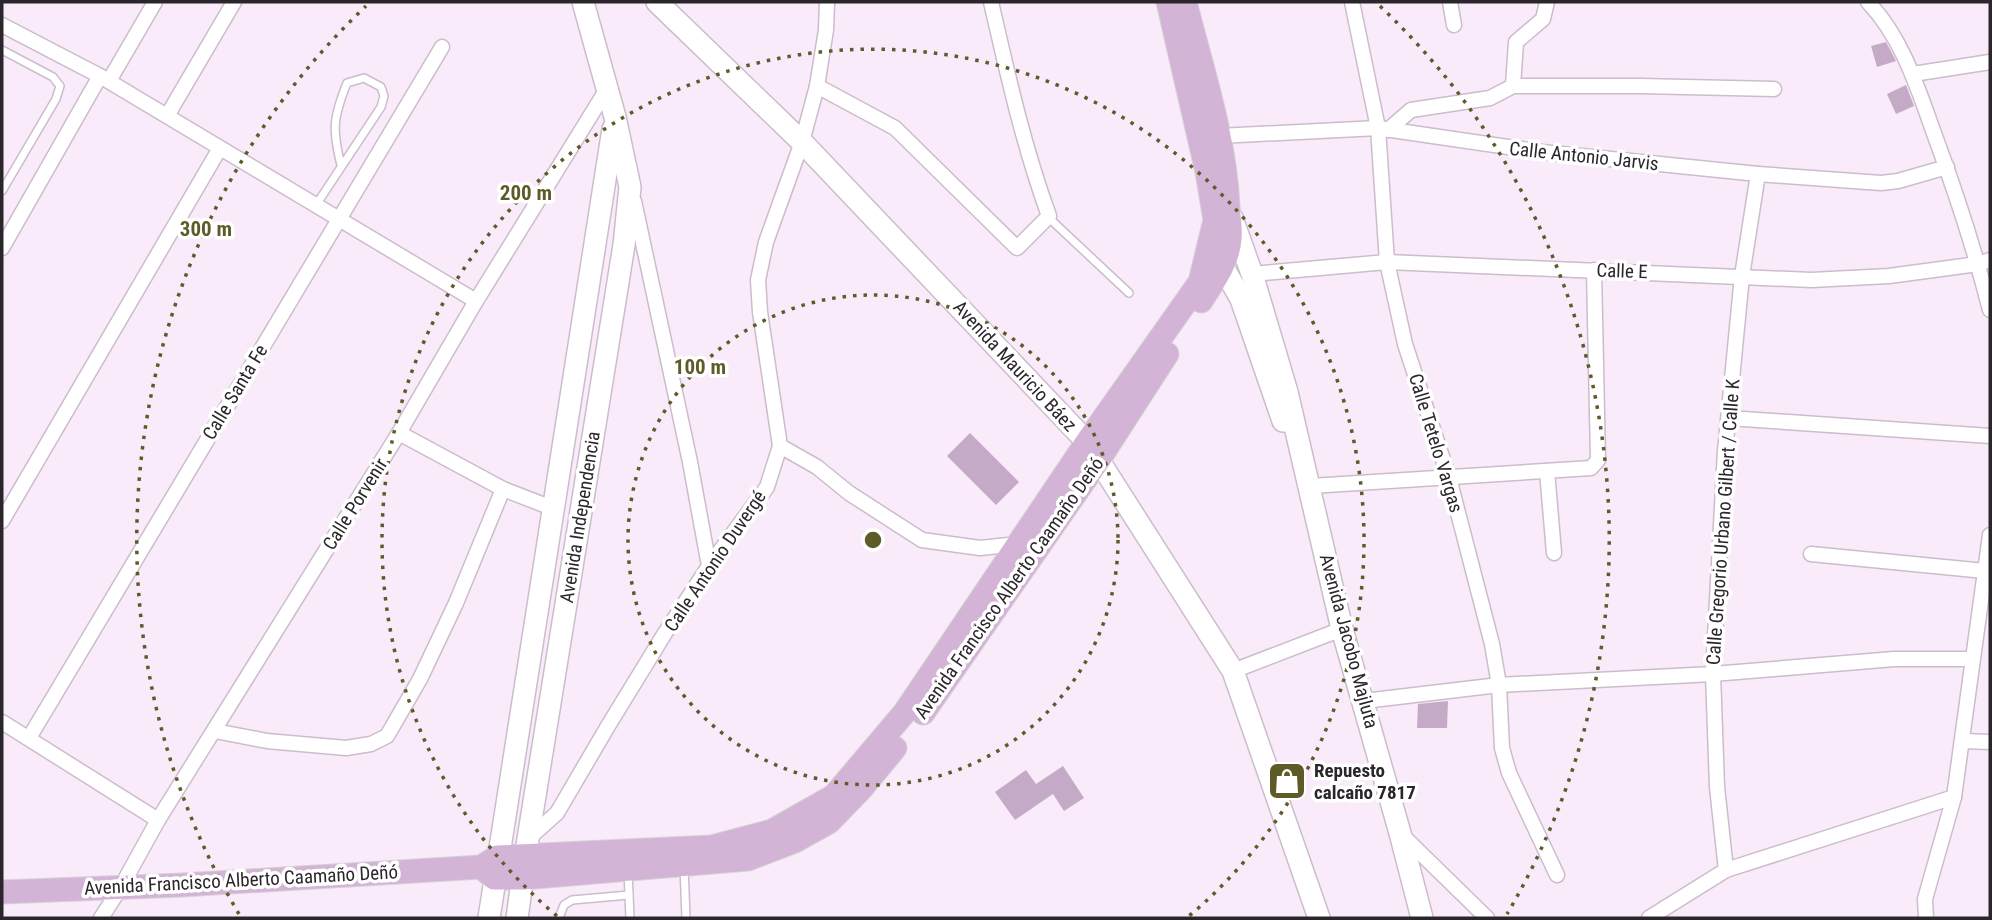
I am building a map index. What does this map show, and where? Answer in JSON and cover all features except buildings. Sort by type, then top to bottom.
[{"type":"main road","name":"Avenida Independencia","points":[[517,918],[624,245],[630,187],[615,117],[583,2]]},
{"type":"main road","name":"Avenida Mauricio Báez","points":[[657,2],[802,142],[1093,452],[1233,671],[1319,918]]},
{"type":"main road","name":"Avenida Francisco Alberto Caamaño Deñó","points":[[526,858],[628,870],[748,859],[795,841],[830,822],[861,789],[925,710],[1200,282],[1215,220],[1207,172],[1167,2]]},
{"type":"main road","name":"Avenida Francisco Alberto Caamaño Deñó","points":[[2,892],[491,867],[526,858],[711,847],[772,831],[834,796],[905,712],[1018,544],[1093,452],[1223,267],[1230,240],[1227,181],[1219,136],[1185,2]]},
{"type":"main road","name":"Avenida Independencia","points":[[489,918],[491,867],[615,117]]},
{"type":"main road","name":"Avenida Jacobo Majluta","points":[[1228,209],[1252,274],[1287,392],[1311,486],[1342,629],[1422,918]]},
{"type":"main road","name":"Avenida Jacobo Majluta","points":[[1223,267],[1241,299],[1275,402],[1311,486]]},
{"type":"street","points":[[2,248],[104,78],[155,2]]},
{"type":"street","points":[[167,116],[234,2]]},
{"type":"street","name":"Calle Antonio Duvergé","points":[[526,858],[557,813],[608,726],[709,566],[767,487],[780,446],[761,323],[758,285],[766,242],[802,142],[817,86],[826,30],[827,2]]},
{"type":"street","points":[[817,86],[894,128],[1016,248],[1049,218],[1015,110],[991,2]]},
{"type":"street","name":"Calle Tetelo Vargas","points":[[1352,2],[1383,129],[1387,262],[1405,344],[1449,478],[1492,644],[1499,685],[1502,748],[1509,773],[1557,875]]},
{"type":"street","points":[[1450,2],[1454,25]]},
{"type":"street","points":[[1513,86],[1516,42],[1543,19],[1547,2]]},
{"type":"street","points":[[1868,2],[1889,29],[1913,74],[1984,262],[1990,310]]},
{"type":"street","points":[[2,25],[104,78],[475,301]]},
{"type":"street","name":"Calle Santa Fe","points":[[29,738],[442,47]]},
{"type":"street","points":[[1913,74],[1990,62]]},
{"type":"street","points":[[1383,129],[1411,110],[1490,98],[1513,86],[1774,89]]},
{"type":"street","name":"Calle Porvenir","points":[[102,918],[158,820],[399,433],[475,301],[607,89]]},
{"type":"street","name":"Calle Antonio Jarvis","points":[[1219,136],[1383,129],[1542,152],[1758,174],[1890,183],[1947,167]]},
{"type":"street","points":[[2,521],[220,148]]},
{"type":"street","name":"Calle Gregorio Urbano Gilbert / Calle K","points":[[1726,870],[1717,786],[1713,674],[1729,418],[1742,276],[1758,174]]},
{"type":"street","points":[[630,187],[690,463],[709,566]]},
{"type":"street","name":"Calle E","points":[[1252,274],[1387,262],[1811,281],[1889,276],[1984,262]]},
{"type":"street","points":[[1311,486],[1591,468],[1598,460],[1594,270]]},
{"type":"street","points":[[1729,418],[1990,436]]},
{"type":"street","points":[[399,433],[503,489],[552,508]]},
{"type":"street","points":[[780,446],[817,467],[849,493],[922,540],[980,548],[1018,544]]},
{"type":"street","points":[[1547,471],[1554,553]]},
{"type":"street","points":[[215,731],[267,741],[346,748],[371,744],[387,736],[419,680],[456,603],[503,489]]},
{"type":"street","points":[[1926,918],[1925,899],[1954,797],[1990,535]]},
{"type":"street","points":[[1811,554],[1985,571]]},
{"type":"street","points":[[1233,671],[1342,629]]},
{"type":"street","points":[[1364,701],[1499,685],[1713,674],[1894,659],[1972,659]]},
{"type":"street","points":[[2,722],[158,820]]},
{"type":"street","points":[[1963,741],[1990,742]]},
{"type":"street","points":[[1649,918],[1726,870],[1954,797]]},
{"type":"street","points":[[1400,833],[1487,918]]},
{"type":"lane","points":[[2,50],[53,77],[60,86],[57,99],[2,191]]},
{"type":"lane","points":[[316,205],[381,107],[384,96],[381,87],[364,78],[347,83],[336,110],[333,135],[341,165]]},
{"type":"lane","points":[[1049,218],[1129,293]]},
{"type":"lane","points":[[684,866],[686,918]]},
{"type":"lane","points":[[628,870],[630,918]]},
{"type":"lane","points":[[559,918],[564,905],[572,900],[629,895]]},
{"type":"place","name":"Repuesto calcaño 7817","points":[[1287,781]]}]
